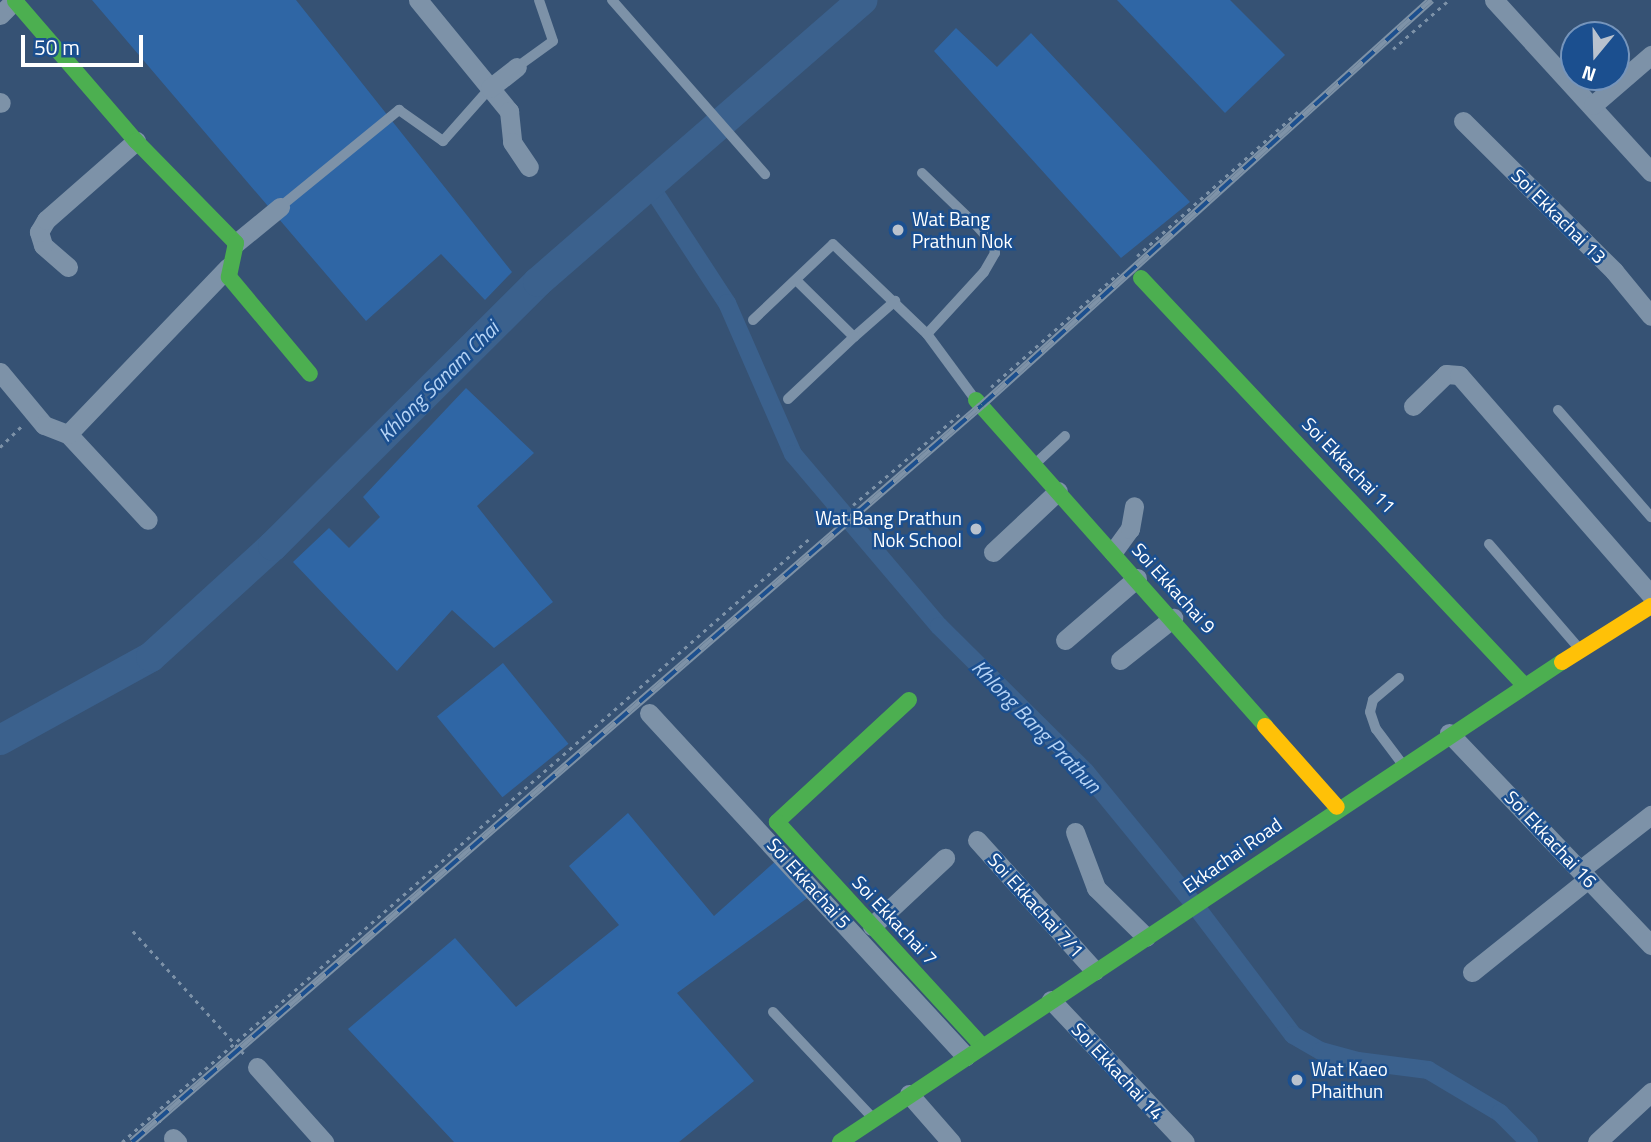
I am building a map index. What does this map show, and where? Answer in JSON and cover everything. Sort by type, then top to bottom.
[{"type":"street","points":[[0,15],[15,0],[136,141],[236,243]]},
{"type":"street","points":[[418,0],[509,111],[512,142],[529,167]]},
{"type":"street","points":[[1494,0],[1593,105],[1644,150],[1651,172]]},
{"type":"street","points":[[1593,105],[1651,55]]},
{"type":"street","points":[[490,88],[517,66]]},
{"type":"street","name":"Soi Ekkachai 13","points":[[1463,121],[1614,271],[1651,316]]},
{"type":"street","points":[[68,267],[43,245],[39,232],[46,220],[136,141]]},
{"type":"street","points":[[280,207],[236,243],[229,277],[310,374]]},
{"type":"street","points":[[68,434],[229,267]]},
{"type":"street","name":"Soi Ekkachai 11","points":[[1141,278],[1524,685]]},
{"type":"street","points":[[0,372],[34,414],[54,431],[68,434],[148,520]]},
{"type":"street","points":[[1413,406],[1446,374],[1459,375],[1651,595]]},
{"type":"street","name":"Soi Ekkachai 9","points":[[976,400],[1138,578],[1338,807]]},
{"type":"street","points":[[993,552],[1058,491]]},
{"type":"street","points":[[1113,552],[1130,529],[1134,506]]},
{"type":"street","points":[[1065,640],[1138,578]]},
{"type":"street","name":"Ekkachai Road","points":[[840,1142],[1169,924],[1402,764],[1651,606]]},
{"type":"street","points":[[1119,660],[1173,618]]},
{"type":"street","name":"Soi Ekkachai 7","points":[[909,700],[777,822],[872,926],[974,1051]]},
{"type":"street","name":"Soi Ekkachai 5","points":[[649,713],[974,1051]]},
{"type":"street","name":"Soi Ekkachai 16","points":[[1449,733],[1584,875],[1644,925],[1651,945]]},
{"type":"street","points":[[1472,972],[1651,814]]},
{"type":"street","points":[[1075,832],[1096,888],[1146,937]]},
{"type":"street","name":"Soi Ekkachai 7/1","points":[[977,840],[1095,971]]},
{"type":"street","points":[[872,926],[945,858]]},
{"type":"street","name":"Soi Ekkachai 14","points":[[1051,1000],[1185,1142]]},
{"type":"street","points":[[257,1067],[324,1142]]},
{"type":"street","points":[[1597,1142],[1651,1093]]},
{"type":"street","points":[[909,1094],[951,1142]]},
{"type":"lane","points":[[517,66],[553,41],[539,0]]},
{"type":"lane","points":[[612,0],[765,174]]},
{"type":"lane","points":[[280,207],[399,110],[443,141],[490,88]]},
{"type":"lane","points":[[922,173],[976,225],[993,244],[995,253],[984,272],[927,334]]},
{"type":"lane","points":[[753,320],[833,244],[927,334],[976,400]]},
{"type":"lane","points":[[796,280],[854,337]]},
{"type":"lane","points":[[788,399],[895,301]]},
{"type":"lane","points":[[1558,410],[1651,517]]},
{"type":"lane","points":[[1033,465],[1065,436]]},
{"type":"lane","points":[[1489,544],[1581,650]]},
{"type":"lane","points":[[1399,678],[1373,699],[1370,712],[1376,729],[1402,764]]},
{"type":"lane","points":[[773,1012],[873,1119]]},
{"type":"path","points":[[1394,49],[1449,0]]},
{"type":"path","points":[[1133,260],[1300,110]]},
{"type":"path","points":[[853,505],[1124,269]]},
{"type":"path","points":[[0,447],[34,414]]},
{"type":"path","points":[[122,1142],[236,1046],[810,538]]},
{"type":"path","points":[[133,931],[257,1067]]},
{"type":"shaded area","points":[[92,0],[296,0],[512,272],[485,300],[441,254],[366,321]]},
{"type":"shaded area","points":[[1117,0],[1230,0],[1285,55],[1225,113]]},
{"type":"shaded area","points":[[956,28],[997,67],[1031,33],[1190,202],[1121,258],[934,51]]},
{"type":"shaded area","points":[[466,388],[534,453],[477,506],[553,602],[494,648],[452,610],[397,671],[293,562],[329,528],[349,548],[380,517],[363,497]]},
{"type":"shaded area","points":[[503,663],[568,744],[502,797],[437,716]]},
{"type":"shaded area","points":[[628,813],[714,916],[779,858],[810,896],[677,993],[754,1081],[679,1142],[454,1142],[348,1029],[455,938],[516,1007],[619,925],[569,866]]},
{"type":"waterway","name":"Khlong Sanam Chai","points":[[0,740],[151,657],[273,546],[538,282],[862,0]]},
{"type":"waterway","name":"Khlong Bang Prathun","points":[[651,187],[727,303],[793,454],[939,626],[1085,771],[1197,908],[1293,1035],[1321,1051],[1358,1061],[1428,1070],[1500,1113],[1529,1142]]},
{"type":"railway","points":[[132,1142],[982,405],[1431,0]]},
{"type":"traffic: fast","points":[[15,1],[136,141],[236,243],[229,277],[310,374]]},
{"type":"traffic: fast","points":[[1141,278],[1524,685]]},
{"type":"traffic: fast","points":[[976,400],[1265,726]]},
{"type":"traffic: fast","points":[[840,1142],[1562,662]]},
{"type":"traffic: fast","points":[[909,700],[777,822],[982,1046]]},
{"type":"traffic: slow","points":[[1562,662],[1651,606]]},
{"type":"traffic: slow","points":[[1265,726],[1337,807]]},
{"type":"place","name":"Wat Bang Prathun Nok","points":[[898,230]]},
{"type":"place","name":"Wat Bang Prathun Nok School","points":[[976,529]]},
{"type":"place","name":"Wat Kaeo Phaithun","points":[[1297,1080]]}]
